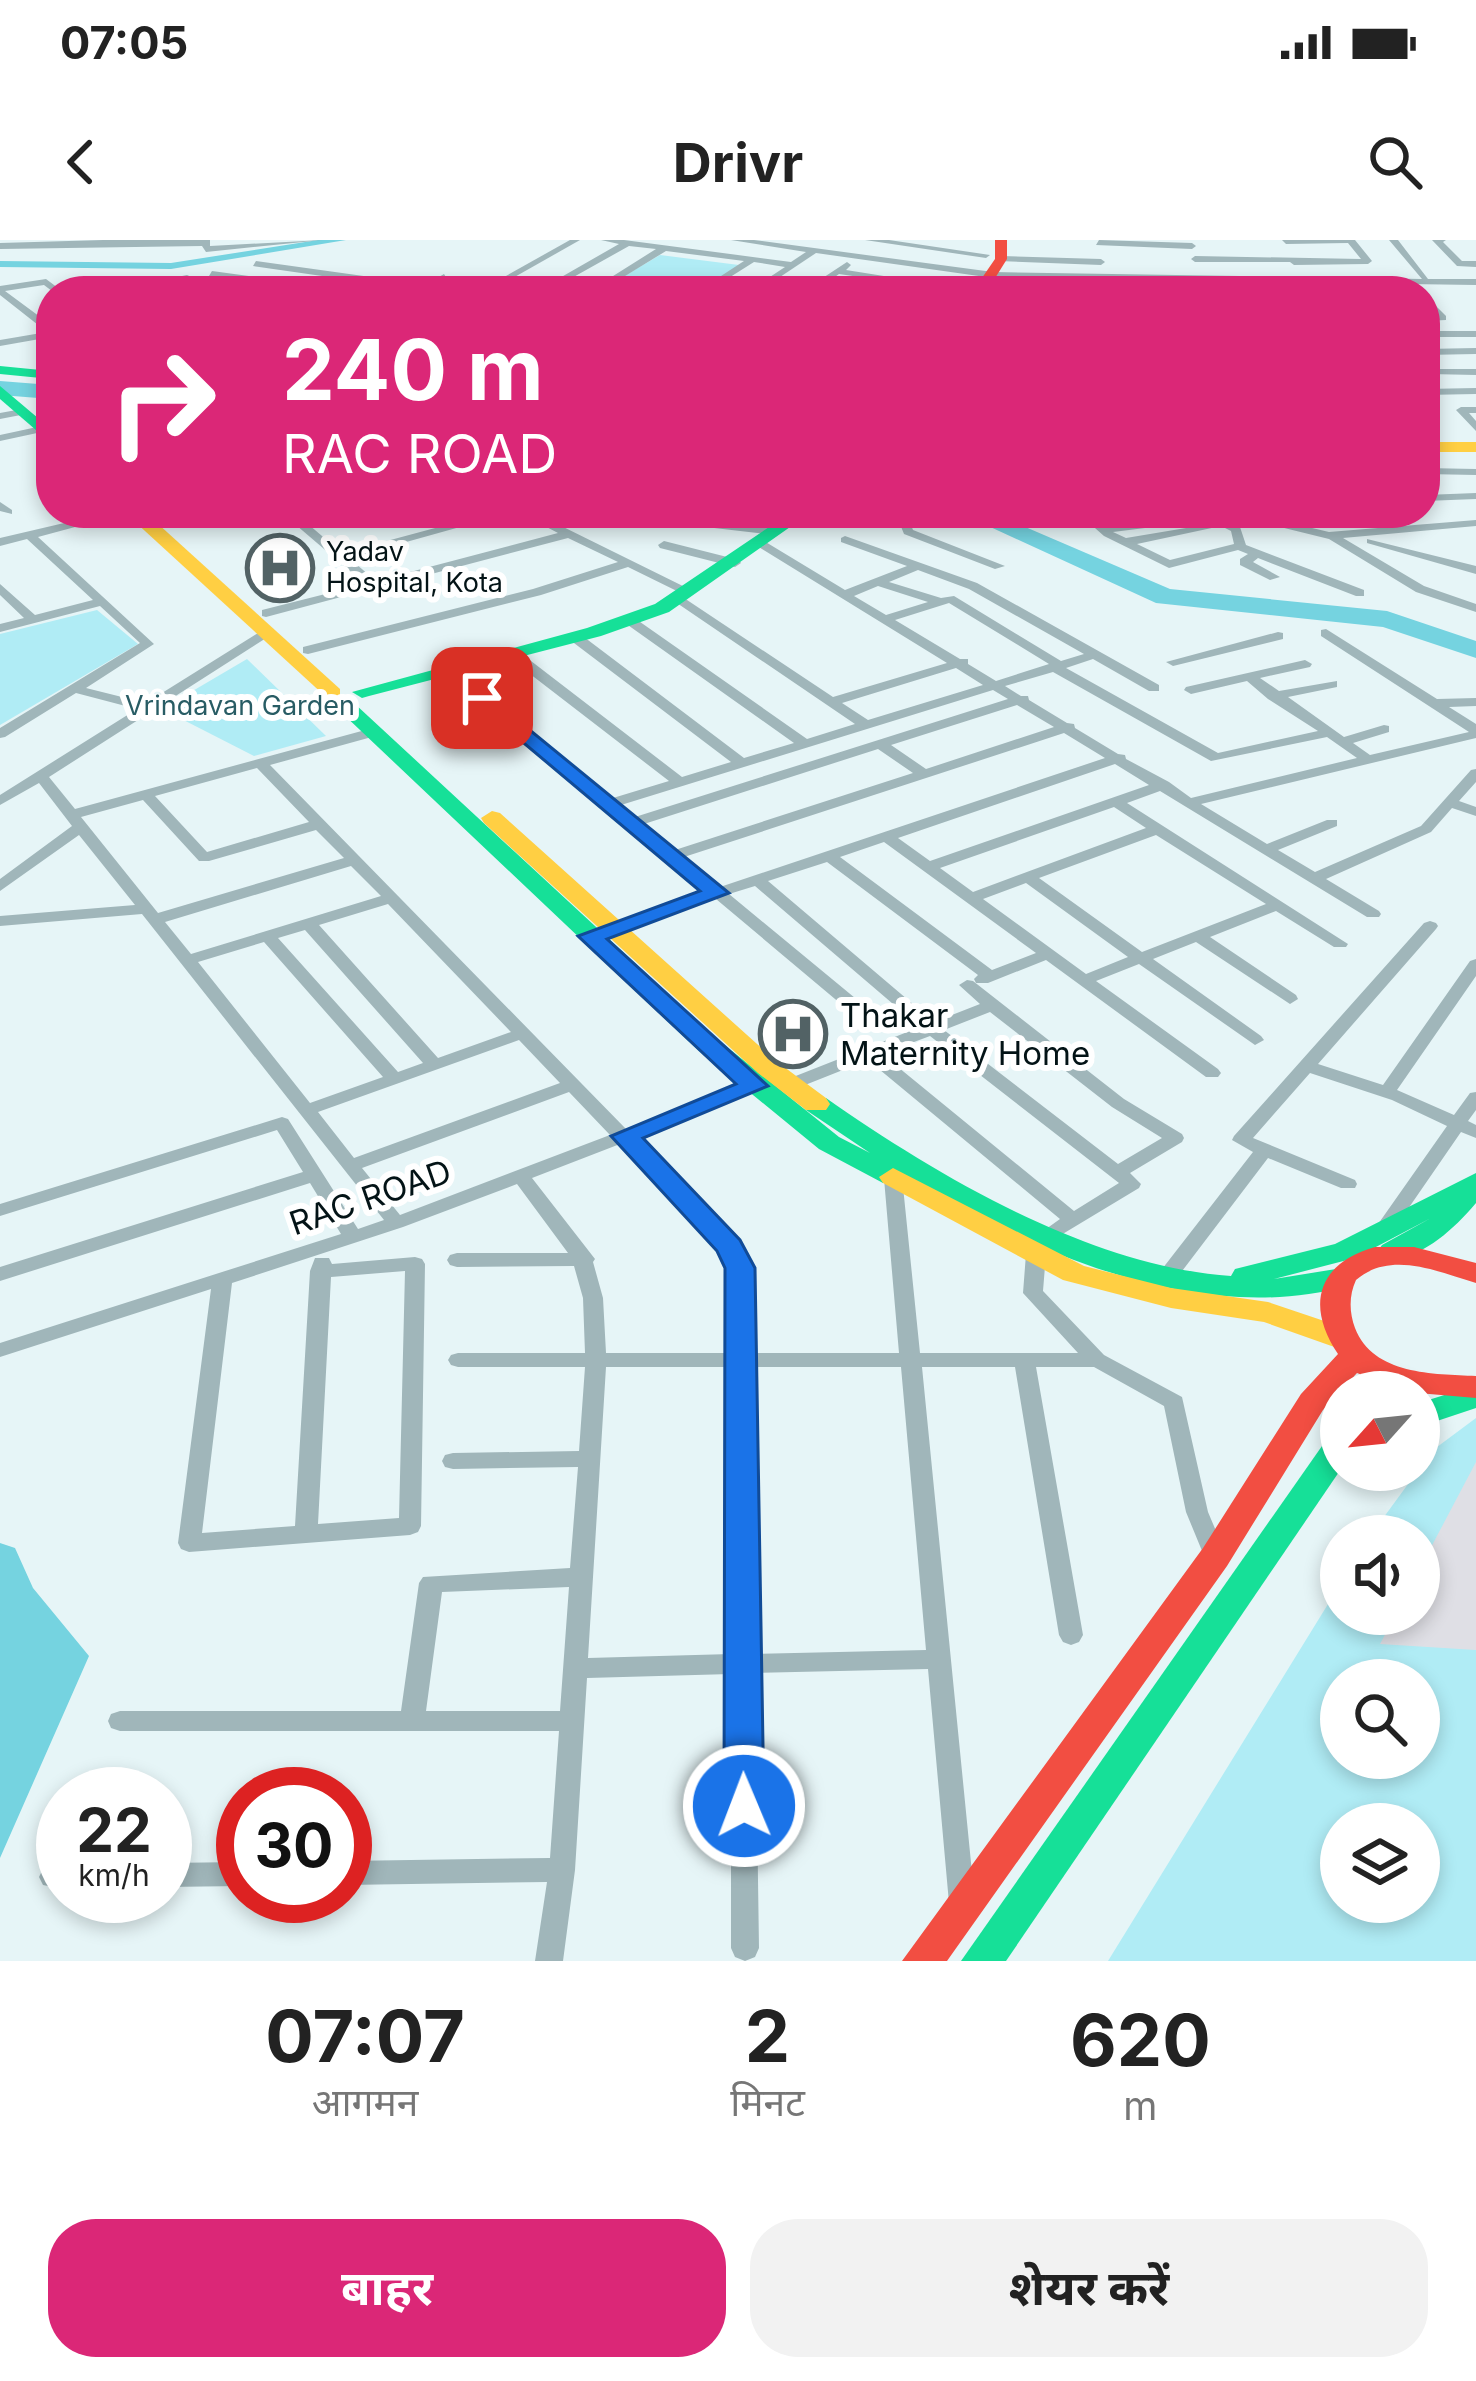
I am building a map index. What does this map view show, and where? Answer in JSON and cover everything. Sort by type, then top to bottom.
[{"type":"street","points":[[0,246],[206,242],[206,249],[318,240]]},
{"type":"street","points":[[511,276],[576,240]]},
{"type":"street","points":[[605,240],[793,265]]},
{"type":"street","points":[[735,240],[987,268],[1102,266],[1196,276]]},
{"type":"street","points":[[869,240],[932,244],[987,268],[1064,250]]},
{"type":"street","points":[[1195,259],[1290,250],[1350,240],[1368,261],[1290,250],[1228,249]]},
{"type":"street","points":[[1393,240],[1424,276]]},
{"type":"street","points":[[1442,240],[1436,240],[1460,264],[1476,264]]},
{"type":"street","points":[[106,262],[119,242]]},
{"type":"street","points":[[568,276],[626,242]]},
{"type":"street","points":[[1102,266],[1191,243],[1196,276]]},
{"type":"street","points":[[619,276],[664,248]]},
{"type":"street","points":[[776,276],[815,250]]},
{"type":"street","points":[[1102,266],[1157,255],[1162,274]]},
{"type":"street","points":[[829,276],[861,256]]},
{"type":"street","points":[[727,276],[753,260]]},
{"type":"street","points":[[256,264],[345,276]]},
{"type":"street","points":[[837,271],[1102,266],[1196,276]]},
{"type":"street","points":[[285,276],[297,270]]},
{"type":"street","points":[[212,274],[227,276]]},
{"type":"street","points":[[395,276],[399,274]]},
{"type":"street","points":[[1440,278],[1476,280]]},
{"type":"street","points":[[1440,282],[1476,280]]},
{"type":"street","points":[[1459,282],[1468,292]]},
{"type":"street","points":[[0,290],[36,284]]},
{"type":"street","points":[[0,290],[36,320]]},
{"type":"street","points":[[1440,334],[1476,334]]},
{"type":"street","points":[[0,343],[36,335]]},
{"type":"street","points":[[1440,352],[1476,352]]},
{"type":"street","points":[[1440,372],[1476,372]]},
{"type":"street","points":[[1440,392],[1476,392]]},
{"type":"street","points":[[0,438],[18,401]]},
{"type":"street","points":[[1476,410],[1461,410],[1476,428]]},
{"type":"street","points":[[1440,451],[1476,450]]},
{"type":"street","points":[[1440,457],[1476,472]]},
{"type":"street","points":[[1440,497],[1476,496]]},
{"type":"street","points":[[1440,528],[1476,524]]},
{"type":"street","points":[[0,542],[65,528]]},
{"type":"street","points":[[155,528],[355,697],[374,732],[602,932],[892,1168],[962,1903]]},
{"type":"street","points":[[306,528],[376,586]]},
{"type":"street","points":[[340,557],[448,528]]},
{"type":"street","points":[[557,528],[628,562],[683,596],[866,725]]},
{"type":"street","points":[[696,528],[664,545],[734,563]]},
{"type":"street","points":[[907,528],[999,566]]},
{"type":"street","points":[[1103,530],[1121,528]]},
{"type":"street","points":[[1126,542],[1181,528]]},
{"type":"street","points":[[1235,528],[1240,546]]},
{"type":"street","points":[[1289,528],[1356,537],[1439,528]]},
{"type":"street","points":[[355,697],[628,620],[683,596],[774,530],[848,594],[1373,914]]},
{"type":"street","points":[[1103,530],[1169,564],[1240,546],[1360,593]]},
{"type":"street","points":[[0,801],[148,708],[267,623],[376,586],[569,534]]},
{"type":"street","points":[[0,734],[148,644],[29,535]]},
{"type":"street","points":[[1330,536],[1420,589],[1476,608]]},
{"type":"street","points":[[1356,537],[1476,570]]},
{"type":"street","points":[[844,540],[973,586],[1154,688]]},
{"type":"street","points":[[1258,553],[1244,562],[1274,578]]},
{"type":"street","points":[[308,650],[518,598],[628,562]]},
{"type":"street","points":[[848,594],[916,567]]},
{"type":"street","points":[[880,583],[940,602]]},
{"type":"street","points":[[0,588],[32,620]]},
{"type":"street","points":[[889,618],[950,599],[1216,758],[1384,729]]},
{"type":"street","points":[[0,628],[102,602]]},
{"type":"street","points":[[628,620],[805,744]]},
{"type":"street","points":[[267,623],[308,650],[755,1086],[829,1142],[1053,1236],[1166,1278],[1207,1286],[1315,1286],[1336,1279],[1382,1245],[1467,1128],[1476,1097]]},
{"type":"street","points":[[1326,633],[1476,732]]},
{"type":"street","points":[[1173,662],[1278,636]]},
{"type":"street","points":[[574,637],[742,763]]},
{"type":"street","points":[[513,654],[680,782]]},
{"type":"street","points":[[609,804],[1090,656]]},
{"type":"street","points":[[832,703],[963,662]]},
{"type":"street","points":[[1191,690],[1305,664]]},
{"type":"street","points":[[451,671],[872,1021]]},
{"type":"street","points":[[1250,677],[1367,759]]},
{"type":"street","points":[[1274,696],[1332,684]]},
{"type":"street","points":[[75,689],[148,708]]},
{"type":"street","points":[[630,823],[1023,699]]},
{"type":"street","points":[[1438,703],[1476,702]]},
{"type":"street","points":[[671,856],[1069,727]]},
{"type":"street","points":[[0,886],[76,821],[146,794],[374,732]]},
{"type":"street","points":[[1191,802],[1476,732]]},
{"type":"street","points":[[879,744],[925,774]]},
{"type":"street","points":[[602,932],[1120,758]]},
{"type":"street","points":[[260,763],[625,1136],[729,1246],[740,1268],[745,1948]]},
{"type":"street","points":[[1315,878],[1426,829],[1476,773]]},
{"type":"street","points":[[40,775],[396,1223]]},
{"type":"street","points":[[928,867],[1164,785]]},
{"type":"street","points":[[146,794],[204,858],[319,824]]},
{"type":"street","points":[[1115,802],[1340,944]]},
{"type":"street","points":[[1451,803],[1476,812]]},
{"type":"street","points":[[1268,849],[1332,823]]},
{"type":"street","points":[[971,898],[1158,829]]},
{"type":"street","points":[[887,837],[1212,1072]]},
{"type":"street","points":[[829,856],[990,976]]},
{"type":"street","points":[[0,921],[148,914],[354,860]]},
{"type":"street","points":[[1028,877],[1255,1040]]},
{"type":"street","points":[[757,880],[932,1029],[1132,1184],[1053,1236],[1033,1293],[1097,1360],[1174,1402],[1198,1512],[1215,1557]]},
{"type":"street","points":[[185,961],[392,898]]},
{"type":"street","points":[[1084,980],[1277,904]]},
{"type":"street","points":[[309,923],[435,1065]]},
{"type":"street","points":[[1348,1184],[1241,1139],[1430,926]]},
{"type":"street","points":[[267,936],[395,1079]]},
{"type":"street","points":[[1198,936],[1290,999]]},
{"type":"street","points":[[1048,954],[967,985],[1118,1103],[1174,1138],[1117,1172]]},
{"type":"street","points":[[1387,1092],[1476,964]]},
{"type":"street","points":[[789,1085],[992,1004]]},
{"type":"street","points":[[306,1110],[524,1033]]},
{"type":"street","points":[[871,1053],[1053,1236],[1074,1273],[1125,1288],[1268,1312],[1348,1346],[1379,1371]]},
{"type":"street","points":[[1306,1066],[1387,1092],[1467,1128]]},
{"type":"street","points":[[350,1166],[574,1084]]},
{"type":"street","name":"RAC ROAD","points":[[0,1350],[396,1223],[755,1086]]},
{"type":"street","points":[[0,1210],[282,1123],[353,1237]]},
{"type":"street","points":[[1166,1278],[1265,1149]]},
{"type":"street","points":[[0,1274],[314,1174]]},
{"type":"street","points":[[520,1175],[585,1258],[596,1288],[596,1359],[562,1870],[549,1961]]},
{"type":"street","points":[[1207,1286],[1436,1230],[1476,1184]]},
{"type":"street","points":[[1382,1245],[1476,1273]]},
{"type":"street","points":[[306,1534],[325,1246]]},
{"type":"street","points":[[457,1260],[585,1258]]},
{"type":"street","points":[[222,1279],[189,1543],[410,1526],[415,1264],[320,1271]]},
{"type":"street","points":[[1336,1279],[1328,1297],[1329,1317],[1348,1346]]},
{"type":"street","points":[[923,1961],[1215,1557],[1348,1346]]},
{"type":"street","points":[[1024,1359],[1071,1634]]},
{"type":"street","points":[[458,1360],[1097,1360]]},
{"type":"street","points":[[1440,1388],[1476,1387]]},
{"type":"street","points":[[1440,1408],[1476,1396]]},
{"type":"street","points":[[453,1461],[589,1460]]},
{"type":"street","points":[[982,1961],[1320,1475]]},
{"type":"street","points":[[412,1721],[431,1583],[581,1577]]},
{"type":"street","points":[[575,1668],[940,1659]]},
{"type":"street","points":[[120,1721],[572,1721]]},
{"type":"street","points":[[372,1873],[562,1870]]},
{"type":"green space","points":[[660,255],[739,265],[722,276],[624,276]]},
{"type":"green space","points":[[97,610],[138,644],[0,725],[0,634]]},
{"type":"green space","name":"Vrindavan Garden","points":[[247,659],[326,736],[254,756],[162,709]]},
{"type":"green space","points":[[1476,1418],[1476,1961],[1108,1961],[1320,1617],[1320,1635],[1440,1635],[1440,1515],[1385,1515],[1403,1491],[1440,1491],[1440,1445]]},
{"type":"shaded area","points":[[0,1543],[15,1548],[33,1588],[89,1656],[40,1767],[36,1767],[0,1858]]},
{"type":"building","points":[[1476,1462],[1476,1650],[1380,1644],[1385,1635],[1440,1635],[1440,1530]]},
{"type":"waterway","points":[[0,264],[171,266],[340,240]]},
{"type":"waterway","points":[[0,388],[36,391]]},
{"type":"waterway","points":[[1006,528],[1165,597],[1387,619],[1476,650]]},
{"type":"traffic: fast","points":[[0,370],[36,374]]},
{"type":"traffic: fast","points":[[0,391],[36,424]]},
{"type":"traffic: fast","points":[[362,692],[594,632],[662,608],[779,528]]},
{"type":"traffic: fast","points":[[348,708],[707,1044],[829,1143],[893,1177]]},
{"type":"traffic: fast","points":[[816,1104],[865,1139],[993,1211],[1138,1268],[1209,1285],[1276,1289],[1336,1279]]},
{"type":"traffic: fast","points":[[1246,1276],[1345,1251],[1476,1182]]},
{"type":"traffic: fast","points":[[1392,1252],[1436,1230],[1473,1189]]},
{"type":"traffic: fast","points":[[1440,1408],[1476,1396]]},
{"type":"traffic: fast","points":[[982,1961],[1320,1474]]},
{"type":"traffic: slow","points":[[1440,447],[1476,447]]},
{"type":"traffic: slow","points":[[152,528],[333,693]]},
{"type":"traffic: slow","points":[[492,818],[767,1067],[816,1104]]},
{"type":"traffic: slow","points":[[893,1177],[1074,1273],[1171,1298],[1268,1312],[1340,1338]]},
{"type":"traffic: jam","points":[[990,276],[1001,259],[1001,240]]},
{"type":"traffic: jam","points":[[1476,1273],[1414,1256],[1375,1257],[1344,1274],[1335,1304],[1343,1338],[1367,1364],[1406,1380],[1476,1387]]},
{"type":"traffic: jam","points":[[923,1961],[1215,1557],[1312,1402],[1356,1354]]},
{"type":"place","name":"Yadav Hospital, Kota","points":[[280,568]]},
{"type":"place","name":"Thakar Maternity Home","points":[[793,1034]]},
{"type":"route","points":[[482,698],[717,893],[590,936],[755,1086],[625,1136],[729,1246],[740,1268],[744,1806]]}]
